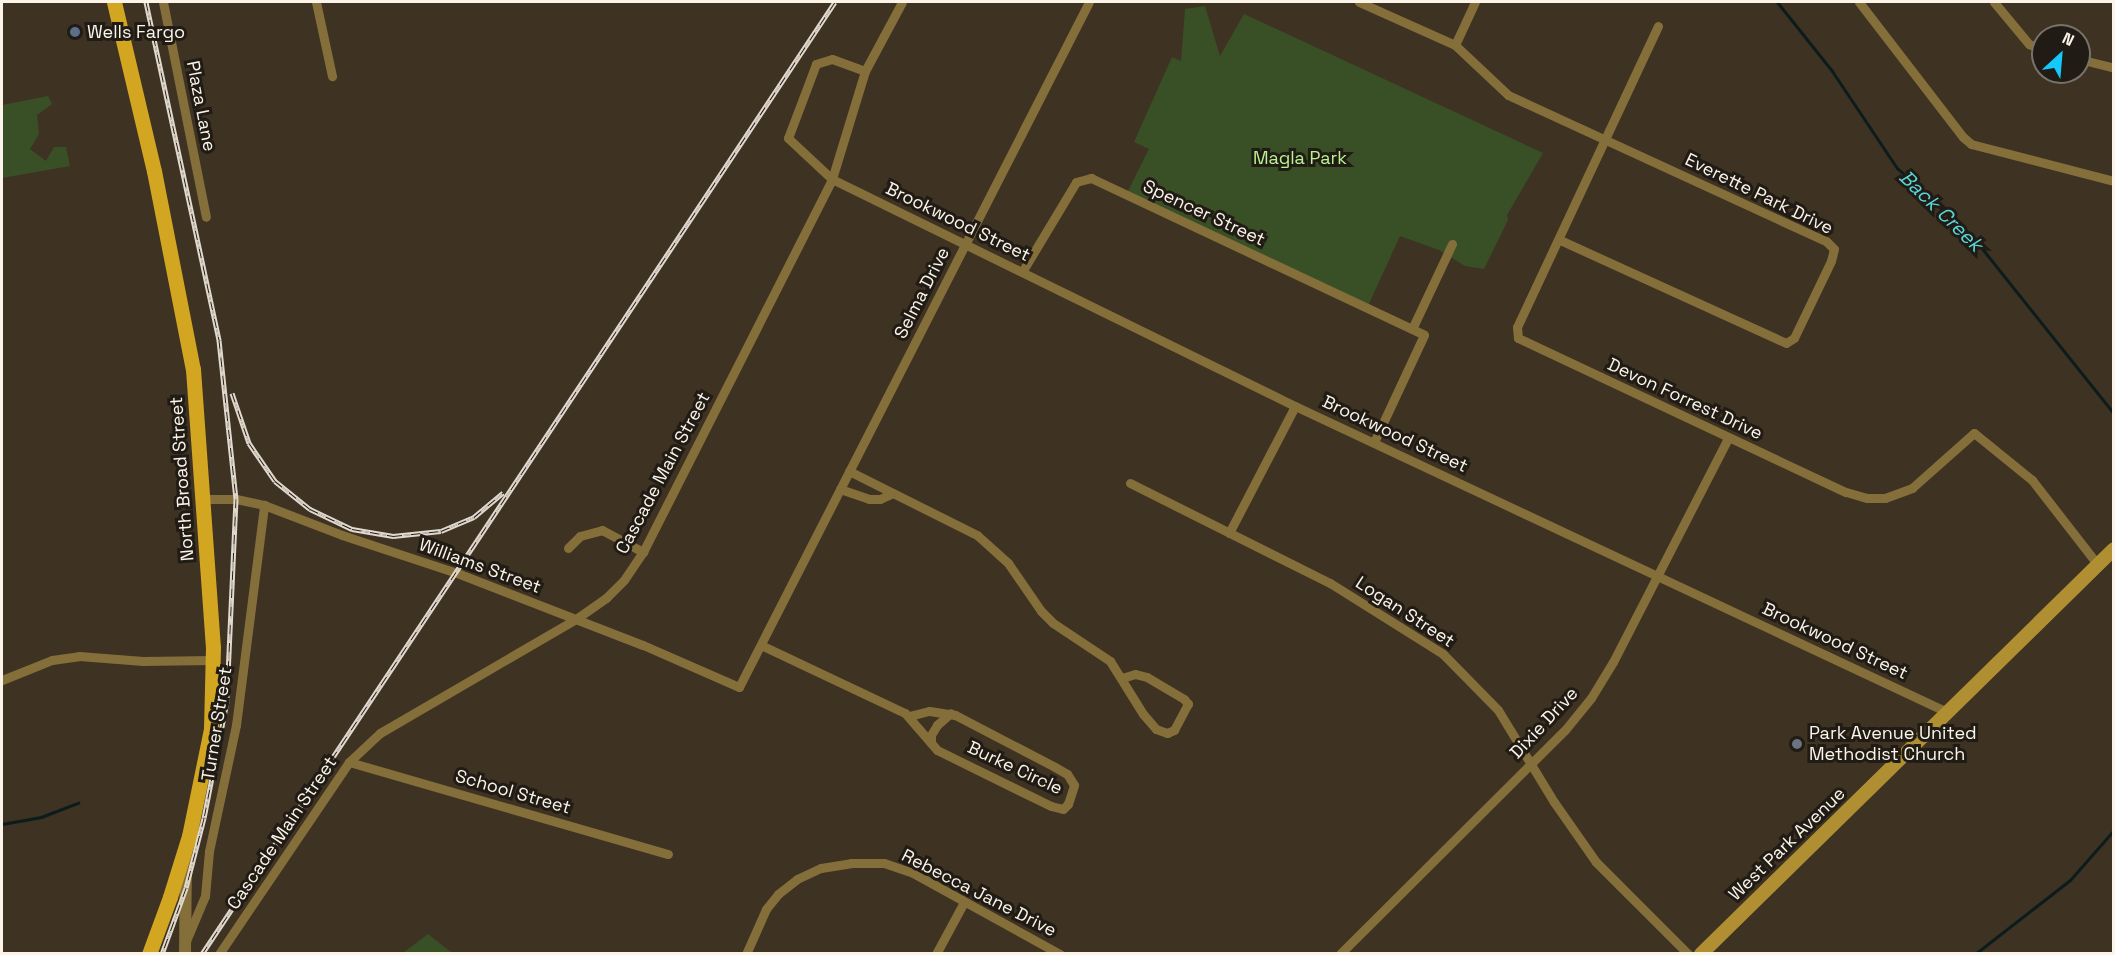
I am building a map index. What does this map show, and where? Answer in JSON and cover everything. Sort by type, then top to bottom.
[{"type":"main road","name":"North Broad Street","points":[[114,2],[154,171],[193,369],[204,499],[213,660],[211,729],[186,845],[149,954]]},
{"type":"main road","name":"West Park Avenue","points":[[1701,954],[2114,549]]},
{"type":"street","name":"Plaza Lane","points":[[163,2],[206,217]]},
{"type":"street","points":[[316,2],[332,76]]},
{"type":"street","name":"Cascade Main Street","points":[[219,954],[350,762],[380,733],[576,619],[606,598],[624,580],[643,552],[832,179],[865,71],[902,2]]},
{"type":"street","name":"Selma Drive","points":[[739,687],[1089,2]]},
{"type":"street","name":"Everette Park Drive","points":[[1359,2],[1455,45],[1508,94],[1826,241],[1834,249],[1831,261],[1794,338],[1786,343],[1560,240]]},
{"type":"street","points":[[1455,45],[1475,2]]},
{"type":"street","points":[[1859,2],[1963,137],[1971,144],[2114,181]]},
{"type":"street","points":[[1994,2],[2031,45]]},
{"type":"street","name":"Devon Forrest Drive","points":[[1658,26],[1560,240],[1517,327],[1518,338],[1728,438],[1846,492],[1867,498],[1885,498],[1901,494],[1923,482],[1974,433],[2032,480],[2098,565]]},
{"type":"street","name":"Brookwood Street","points":[[865,71],[832,59],[816,64],[788,138],[832,179],[1295,406],[1947,712]]},
{"type":"street","points":[[2091,62],[2114,68]]},
{"type":"street","name":"Spencer Street","points":[[1022,272],[1077,182],[1091,178],[1412,329]]},
{"type":"street","points":[[1374,442],[1424,335],[1412,329],[1452,244]]},
{"type":"street","points":[[1229,533],[1295,406]]},
{"type":"street","name":"Dixie Drive","points":[[1340,954],[1565,730],[1591,698],[1658,575],[1728,438]]},
{"type":"street","points":[[849,471],[977,535],[1008,563],[1041,611],[1053,623],[1110,661],[1143,714],[1156,729],[1167,733],[1174,730],[1188,704],[1184,699],[1147,677],[1135,674],[1122,678]]},
{"type":"street","name":"Logan Street","points":[[1130,483],[1330,583],[1443,654],[1498,710],[1577,837],[1596,862],[1688,954]]},
{"type":"street","points":[[840,489],[869,499],[880,499],[893,493]]},
{"type":"street","name":"Williams Street","points":[[204,499],[236,499],[264,505],[342,535],[457,573],[576,619],[739,687]]},
{"type":"street","name":"Turner Street","points":[[185,949],[205,896],[209,850],[236,725],[264,505]]},
{"type":"street","points":[[568,548],[580,536],[602,530],[643,552]]},
{"type":"street","name":"Burke Circle","points":[[761,645],[909,716],[937,750],[1051,806],[1063,809],[1068,804],[1074,789],[1067,774],[951,713],[929,711],[909,716]]},
{"type":"street","points":[[2,680],[52,660],[79,656],[143,661],[213,660]]},
{"type":"street","points":[[931,743],[931,735],[937,725],[951,713]]},
{"type":"street","name":"School Street","points":[[350,762],[668,854]]},
{"type":"street","points":[[185,949],[186,845]]},
{"type":"street","name":"Rebecca Jane Drive","points":[[746,954],[766,909],[778,894],[798,879],[821,868],[851,863],[884,863],[913,873],[1060,954]]},
{"type":"street","points":[[936,954],[964,902]]},
{"type":"green space","name":"Magla Park","points":[[1205,6],[1220,56],[1244,14],[1543,153],[1507,215],[1508,220],[1484,269],[1465,266],[1439,250],[1400,236],[1367,308],[1126,195],[1149,149],[1134,142],[1172,57],[1181,61],[1185,9]]},
{"type":"green space","points":[[48,96],[52,104],[37,115],[39,134],[30,149],[46,161],[54,147],[66,147],[70,166],[2,178],[2,105]]},
{"type":"green space","points":[[428,934],[452,953],[403,953]]},
{"type":"waterway","name":"Back Creek","points":[[1777,2],[1832,71],[1897,168],[1972,236],[2114,414]]},
{"type":"waterway","points":[[2,824],[41,817],[78,803]]},
{"type":"waterway","points":[[1975,954],[2070,880],[2114,830]]},
{"type":"railway","points":[[146,2],[219,340],[236,499],[227,701],[204,818],[186,888],[162,954]]},
{"type":"railway","points":[[202,954],[835,2]]},
{"type":"railway","points":[[232,393],[249,443],[275,481],[310,509],[352,529],[393,536],[441,531],[474,517],[503,493]]},
{"type":"place","name":"Wells Fargo","points":[[75,32]]},
{"type":"place","name":"Park Avenue United Methodist Church","points":[[1797,744]]}]
